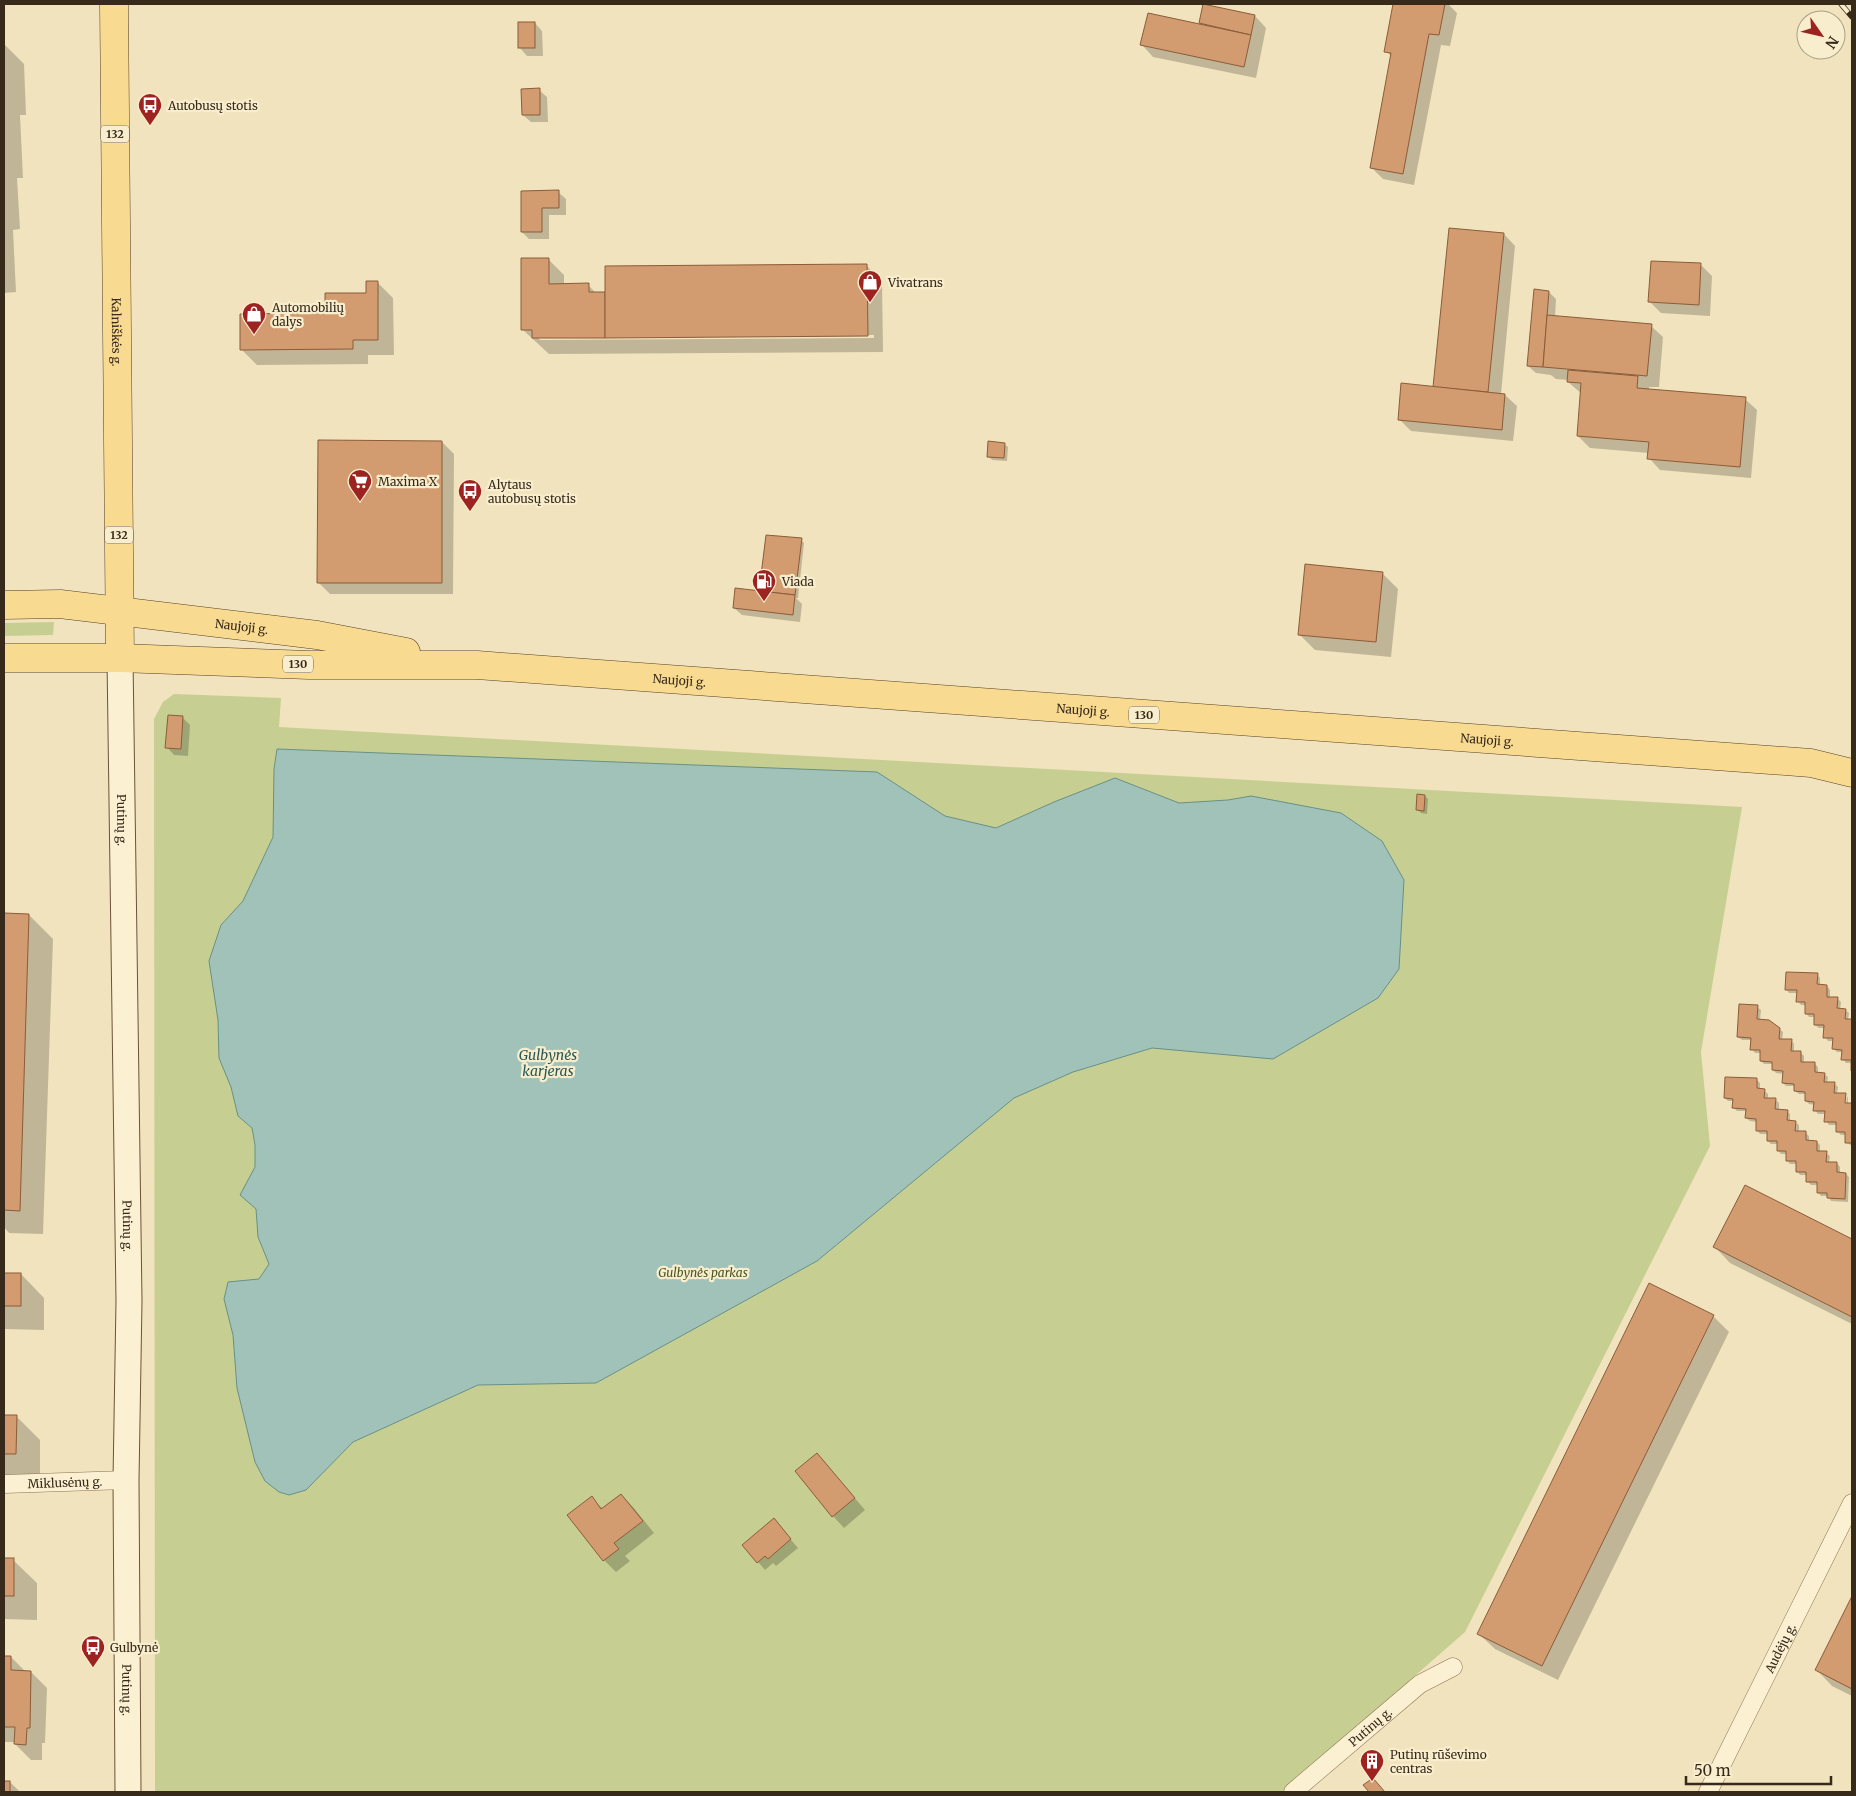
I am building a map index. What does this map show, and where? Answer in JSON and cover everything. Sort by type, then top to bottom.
[{"type":"main road","name":"Kalniškės g.","points":[[114,4],[120,658]]},
{"type":"main road","name":"Naujoji g.","points":[[4,605],[60,604],[317,635],[477,665]]},
{"type":"main road","name":"Naujoji g.","points":[[4,658],[120,658],[309,665],[477,665],[1811,763],[1852,760]]},
{"type":"main road","name":"Putinų g.","points":[[120,658],[129,1301],[126,1480],[128,1792]]},
{"type":"main road","name":"Naujoji g.","points":[[1811,763],[1852,773]]},
{"type":"street","name":"Miklusėnų g.","points":[[4,1484],[126,1480]]},
{"type":"street","name":"Audėjų g.","points":[[1708,1792],[1852,1503]]},
{"type":"street","name":"Putinų g.","points":[[1293,1792],[1420,1684],[1452,1667]]},
{"type":"green space","points":[[54,622],[53,635],[4,636],[4,623]]},
{"type":"green space","name":"Gulbynės parkas","points":[[174,694],[281,698],[279,727],[1742,807],[1701,1052],[1710,1146],[1465,1632],[1282,1792],[155,1792],[154,719],[163,702]]},
{"type":"water","name":"Gulbynės karjeras","points":[[277,749],[877,772],[945,816],[996,828],[1054,802],[1115,778],[1179,803],[1228,800],[1251,796],[1341,813],[1382,841],[1404,880],[1399,969],[1378,998],[1273,1059],[1152,1048],[1073,1072],[1014,1098],[817,1261],[596,1383],[478,1385],[353,1442],[306,1490],[289,1495],[279,1492],[265,1481],[255,1462],[237,1388],[233,1335],[224,1299],[228,1282],[259,1279],[269,1264],[258,1237],[256,1209],[240,1195],[255,1167],[255,1145],[252,1128],[238,1116],[231,1087],[219,1058],[218,1020],[209,961],[221,925],[243,901],[273,837],[274,769]]},
{"type":"building","points":[[1203,4],[1255,15],[1251,35],[1199,23]]},
{"type":"building","points":[[1393,4],[1445,4],[1439,35],[1429,34],[1403,174],[1370,168],[1391,53],[1384,52]]},
{"type":"building","points":[[1148,13],[1251,35],[1244,67],[1140,45]]},
{"type":"building","points":[[518,22],[535,22],[535,48],[518,48]]},
{"type":"building","points":[[540,88],[540,115],[522,115],[521,89]]},
{"type":"building","points":[[559,190],[559,208],[542,208],[542,232],[521,232],[521,191]]},
{"type":"building","points":[[1449,228],[1504,233],[1488,392],[1433,387]]},
{"type":"building","points":[[521,258],[549,258],[549,284],[589,283],[589,292],[605,292],[605,338],[532,338],[532,330],[521,330]]},
{"type":"building","points":[[1651,261],[1701,263],[1699,305],[1648,302]]},
{"type":"building","points":[[867,264],[868,336],[605,338],[605,266]]},
{"type":"building","points":[[366,281],[378,281],[378,340],[353,340],[353,349],[240,350],[240,314],[325,313],[325,293],[366,293]]},
{"type":"building","points":[[1534,289],[1549,291],[1543,367],[1527,366]]},
{"type":"building","points":[[1547,315],[1652,324],[1647,376],[1543,367]]},
{"type":"building","points":[[1568,370],[1638,376],[1637,388],[1746,397],[1740,467],[1647,459],[1649,442],[1577,436],[1581,383],[1567,382]]},
{"type":"building","points":[[1401,383],[1505,394],[1502,430],[1398,420]]},
{"type":"building","points":[[318,440],[442,441],[442,583],[317,583]]},
{"type":"building","points":[[988,441],[1005,443],[1004,458],[987,457]]},
{"type":"building","points":[[766,535],[802,538],[795,595],[759,591]]},
{"type":"building","points":[[1305,564],[1383,572],[1376,642],[1298,635]]},
{"type":"building","name":"Viada","points":[[735,588],[795,595],[793,615],[733,608]]},
{"type":"building","points":[[168,715],[183,716],[181,749],[165,748]]},
{"type":"building","points":[[1417,794],[1425,795],[1424,811],[1416,810]]},
{"type":"building","points":[[4,913],[29,914],[20,1211],[4,1210]]},
{"type":"building","points":[[1786,972],[1818,973],[1817,984],[1827,985],[1827,997],[1838,997],[1837,1008],[1846,1009],[1845,1019],[1852,1019],[1852,1071],[1851,1060],[1841,1060],[1842,1050],[1832,1049],[1833,1038],[1823,1038],[1824,1025],[1814,1025],[1814,1014],[1805,1014],[1805,1002],[1796,1002],[1797,990],[1785,990]]},
{"type":"building","points":[[1739,1004],[1758,1005],[1757,1019],[1769,1020],[1780,1028],[1779,1039],[1792,1039],[1791,1051],[1801,1051],[1801,1062],[1815,1062],[1815,1072],[1825,1073],[1824,1082],[1835,1082],[1834,1093],[1846,1093],[1845,1103],[1852,1103],[1852,1143],[1845,1143],[1845,1132],[1836,1132],[1836,1122],[1824,1122],[1825,1111],[1813,1111],[1814,1102],[1805,1101],[1805,1092],[1794,1091],[1794,1084],[1782,1083],[1783,1071],[1772,1070],[1772,1062],[1760,1061],[1760,1050],[1750,1050],[1751,1038],[1737,1037]]},
{"type":"building","points":[[1725,1077],[1757,1078],[1757,1088],[1765,1089],[1764,1098],[1776,1098],[1775,1109],[1788,1110],[1787,1120],[1796,1121],[1795,1131],[1806,1131],[1806,1140],[1817,1141],[1817,1151],[1827,1151],[1826,1162],[1837,1162],[1837,1172],[1846,1173],[1845,1199],[1827,1198],[1827,1193],[1817,1193],[1817,1182],[1806,1182],[1806,1172],[1796,1172],[1796,1161],[1786,1161],[1786,1151],[1777,1151],[1777,1141],[1767,1141],[1767,1131],[1756,1131],[1756,1119],[1745,1118],[1746,1109],[1732,1108],[1733,1099],[1724,1098]]},
{"type":"building","points":[[1745,1185],[1852,1239],[1852,1317],[1713,1247]]},
{"type":"building","points":[[4,1273],[21,1273],[21,1306],[4,1306]]},
{"type":"building","points":[[1649,1283],[1714,1315],[1542,1666],[1477,1634]]},
{"type":"building","points":[[4,1415],[17,1415],[16,1454],[4,1454]]},
{"type":"building","points":[[817,1453],[855,1498],[832,1517],[795,1471]]},
{"type":"building","points":[[621,1494],[643,1521],[614,1543],[619,1549],[603,1561],[567,1515],[592,1496],[601,1509]]},
{"type":"building","points":[[774,1518],[791,1539],[768,1559],[765,1556],[757,1563],[742,1545]]},
{"type":"building","points":[[4,1558],[14,1558],[14,1596],[4,1596]]},
{"type":"building","points":[[1852,1596],[1852,1689],[1815,1670]]},
{"type":"building","points":[[4,1656],[11,1656],[11,1670],[31,1671],[30,1728],[27,1728],[26,1745],[14,1744],[15,1727],[4,1727]]},
{"type":"building","name":"Putinų rūševimo centras","points":[[1373,1778],[1385,1792],[1369,1792],[1363,1785]]},
{"type":"building","points":[[4,1781],[10,1781],[10,1792],[4,1792]]},
{"type":"railway","points":[[1841,4],[1852,17]]},
{"type":"place","name":"Autobusų stotis","points":[[150,126]]},
{"type":"place","name":"Vivatrans","points":[[870,303]]},
{"type":"place","name":"Automobilių dalys","points":[[254,335]]},
{"type":"place","name":"Maxima X","points":[[360,502]]},
{"type":"place","name":"Alytaus autobusų stotis","points":[[470,512]]},
{"type":"place","name":"Viada","points":[[764,602]]},
{"type":"place","name":"Gulbynė","points":[[93,1668]]},
{"type":"place","name":"Putinų rūševimo centras","points":[[1372,1782]]}]
